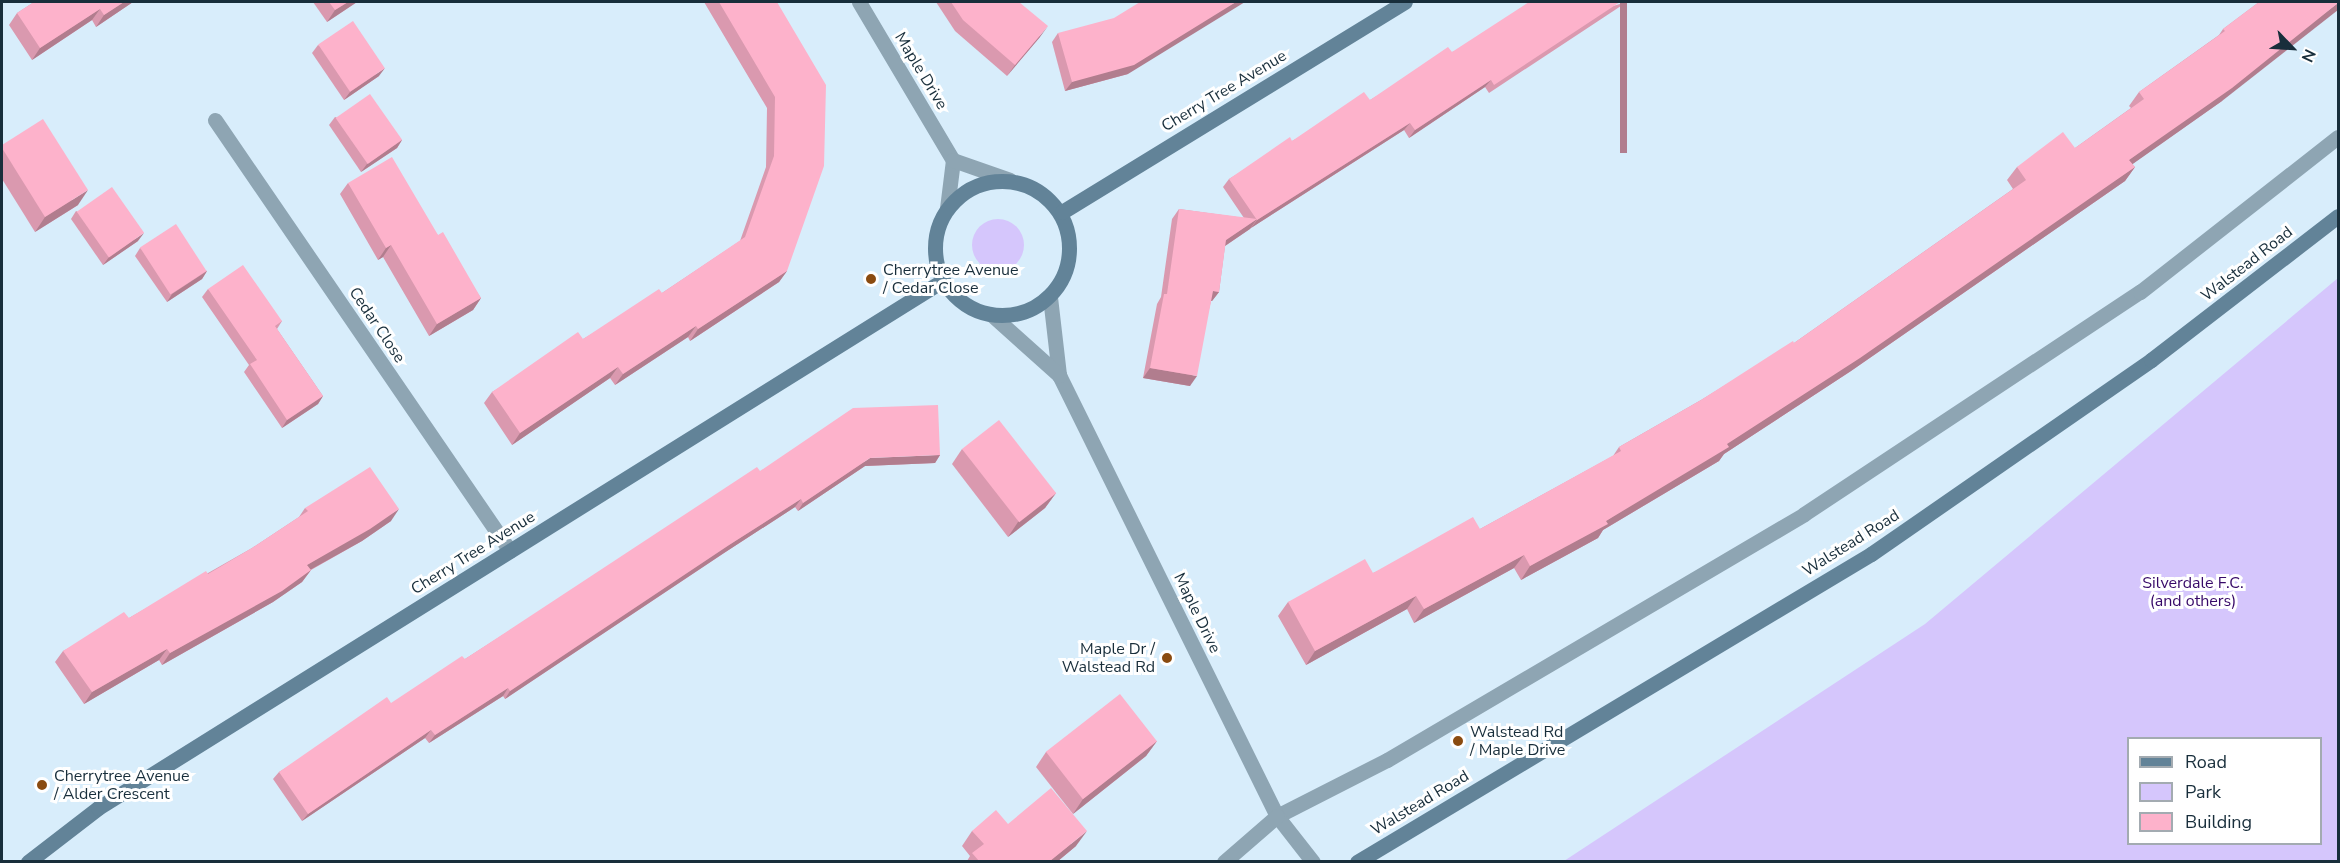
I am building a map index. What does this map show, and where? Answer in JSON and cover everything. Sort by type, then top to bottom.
[{"type":"street","name":"Maple Drive","points":[[859,2],[952,159]]},
{"type":"street","name":"Cherry Tree Avenue","points":[[1062,212],[1406,2]]},
{"type":"street","name":"Cedar Close","points":[[215,120],[510,551]]},
{"type":"street","points":[[1224,861],[1277,816],[1387,760],[1804,514],[2140,292],[2338,137]]},
{"type":"street","points":[[942,281],[935,259],[935,240],[947,208],[952,159],[1045,195],[1062,212],[1070,241],[1064,276],[1050,297]]},
{"type":"street","points":[[947,208],[978,184],[1010,180]]},
{"type":"street","name":"Walstead Road","points":[[1357,861],[1871,554],[2151,360],[2338,216]]},
{"type":"street","name":"Maple Drive","points":[[942,281],[964,304],[993,316],[1059,375]]},
{"type":"street","name":"Cherry Tree Avenue","points":[[28,861],[98,808],[942,281]]},
{"type":"street","name":"Maple Drive","points":[[993,316],[1020,314],[1050,297],[1059,375],[1277,816],[1313,861]]},
{"type":"green space","points":[[998,219],[1008,221],[1016,227],[1022,235],[1024,245],[1022,255],[1016,263],[1008,269],[998,271],[988,269],[980,263],[974,255],[972,245],[974,235],[980,227],[988,221]]},
{"type":"green space","name":"Silverdale F.C. (and others)","points":[[2338,278],[2338,861],[1564,861],[1925,624]]},
{"type":"building","points":[[34,2],[124,2],[104,15],[100,9],[40,48],[17,13]]},
{"type":"building","points":[[329,2],[348,2],[335,10]]},
{"type":"building","points":[[719,2],[777,2],[826,85],[824,166],[787,271],[698,329],[696,326],[623,374],[618,367],[520,433],[492,392],[578,332],[583,339],[659,289],[662,293],[745,237],[774,156],[775,97]]},
{"type":"building","points":[[951,2],[1019,2],[1048,26],[1015,65],[963,20]]},
{"type":"building","points":[[1140,2],[1236,2],[1134,65],[1072,82],[1058,33],[1114,18]]},
{"type":"building","points":[[1529,2],[1620,2],[1494,85],[1491,80],[1415,130],[1410,123],[1257,220],[1229,179],[1290,137],[1292,141],[1364,92],[1370,100],[1448,47],[1452,52]]},
{"type":"building","points":[[2259,2],[2338,3],[2232,88],[2129,160],[2135,167],[1860,358],[1727,444],[1729,447],[1606,521],[1608,524],[1530,566],[1524,555],[1424,609],[1416,596],[1315,651],[1288,602],[1365,559],[1373,573],[1473,517],[1480,529],[1621,451],[1619,447],[1701,400],[1793,341],[1794,343],[2026,180],[2017,167],[2063,132],[2075,148],[2144,99],[2139,92],[2225,31],[2223,29]]},
{"type":"building","points":[[353,21],[385,68],[350,92],[318,44]]},
{"type":"building","points":[[370,94],[402,140],[368,164],[336,118]]},
{"type":"building","points":[[43,119],[88,190],[45,217],[2,148],[2,145]]},
{"type":"building","points":[[392,157],[438,235],[443,232],[481,298],[437,324],[391,245],[386,248],[348,183]]},
{"type":"building","points":[[112,187],[144,233],[109,258],[77,212]]},
{"type":"building","points":[[1179,209],[1257,219],[1226,240],[1219,292],[1213,291],[1197,376],[1150,368],[1164,294],[1167,294]]},
{"type":"building","points":[[176,224],[206,271],[170,294],[140,247]]},
{"type":"building","points":[[243,265],[282,321],[275,326],[323,396],[287,420],[250,364],[257,360],[208,289]]},
{"type":"building","points":[[938,405],[940,455],[870,458],[803,503],[801,499],[729,545],[510,691],[508,688],[435,735],[431,730],[308,814],[279,772],[387,697],[391,703],[462,656],[465,659],[757,467],[760,471],[853,408]]},
{"type":"building","points":[[999,420],[1056,493],[1019,522],[962,449]]},
{"type":"building","points":[[370,467],[399,509],[370,529],[307,565],[311,570],[282,591],[170,653],[167,649],[92,692],[63,651],[124,612],[129,618],[206,571],[208,574],[252,548],[308,511],[305,508]]},
{"type":"building","points":[[1120,694],[1157,741],[1083,799],[1046,752]]},
{"type":"building","points":[[1051,788],[1087,831],[1050,861],[979,861],[972,853],[984,844],[972,831],[996,810],[1008,824]]},
{"type":"place","name":"Cherrytree Avenue / Cedar Close","points":[[871,279]]},
{"type":"place","name":"Maple Dr / Walstead Rd","points":[[1167,658]]},
{"type":"place","name":"Walstead Rd / Maple Drive","points":[[1458,741]]},
{"type":"place","name":"Cherrytree Avenue / Alder Crescent","points":[[42,785]]}]
